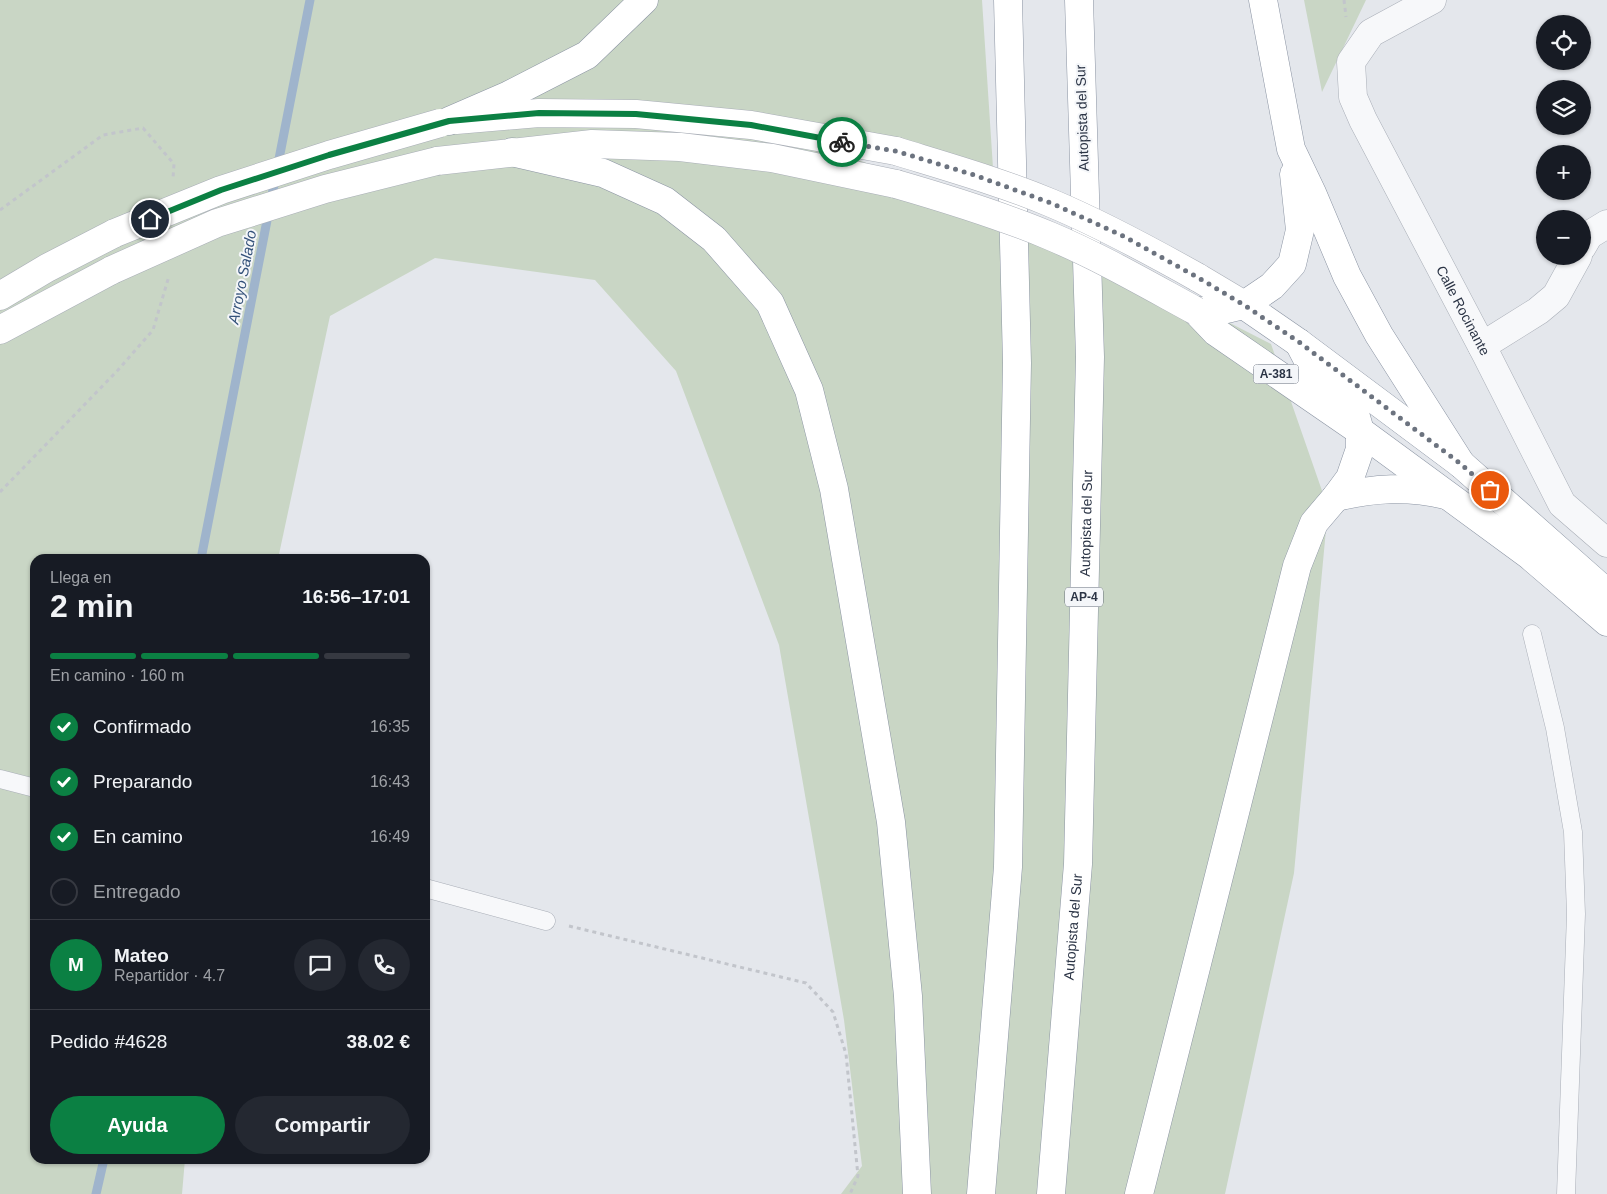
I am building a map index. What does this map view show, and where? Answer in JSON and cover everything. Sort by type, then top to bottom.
[{"type":"main road","points":[[0,296],[47,268],[115,233],[221,190],[329,155],[445,122],[509,95],[588,55],[644,0]]},
{"type":"main road","points":[[982,1194],[1008,857],[1017,363],[1008,0]]},
{"type":"main road","name":"Autopista del Sur","points":[[1051,1194],[1078,864],[1090,357],[1079,0]]},
{"type":"main road","points":[[0,330],[112,270],[218,223],[326,189],[437,161],[592,144],[680,147],[772,158],[896,184],[974,207],[1052,237],[1126,273],[1196,311],[1223,310],[1244,305],[1272,286],[1292,264],[1300,230],[1290,150],[1263,0]]},
{"type":"main road","points":[[445,122],[539,113],[636,114],[751,125],[896,151],[974,175],[1051,203],[1125,237],[1244,305]]},
{"type":"main road","points":[[1290,150],[1312,193],[1347,276],[1379,335],[1461,464]]},
{"type":"main road","points":[[512,152],[603,173],[665,201],[714,239],[770,303],[809,390],[834,489],[891,822],[908,996],[916,1194]]},
{"type":"main road","name":"A-381","points":[[1244,305],[1299,342],[1461,464],[1607,593]]},
{"type":"main road","name":"A-381","points":[[1196,311],[1216,332],[1360,431],[1529,555],[1607,622]]},
{"type":"main road","points":[[1139,1194],[1298,566],[1314,523],[1350,478],[1360,449],[1360,431],[1354,410],[1340,391],[1312,368],[1299,342]]},
{"type":"main road","points":[[1336,497],[1367,490],[1395,489],[1450,496]]},
{"type":"street","name":"Calle Rocinante","points":[[1432,0],[1371,33],[1351,62],[1353,97],[1363,120],[1482,346],[1562,504],[1607,543]]},
{"type":"street","points":[[1591,234],[1607,224]]},
{"type":"street","points":[[1482,346],[1538,311],[1556,296],[1573,265]]},
{"type":"lane","points":[[1532,634],[1555,728],[1572,832],[1576,914],[1566,1194]]},
{"type":"lane","points":[[0,779],[30,787]]},
{"type":"lane","points":[[430,889],[546,921]]},
{"type":"path","points":[[546,921],[806,983],[833,1012],[846,1054],[858,1176],[850,1194]]},
{"type":"green space","points":[[0,0],[982,0],[993,168],[795,135],[1083,248],[1271,344],[1328,508],[1294,873],[1225,1194],[841,1194],[862,1166],[844,1020],[779,645],[676,371],[595,280],[435,258],[330,316],[279,554],[30,554],[30,1164],[185,1164],[182,1194],[0,1194]]},
{"type":"green space","points":[[1304,0],[1366,0],[1322,92]]},
{"type":"waterway","name":"Arroyo Salado","points":[[202,554],[310,0]]},
{"type":"waterway","name":"Arroyo Salado","points":[[96,1194],[103,1164]]},
{"type":"way so far","points":[[842,142],[896,151],[974,175],[1051,203],[1125,237],[1244,305],[1299,342],[1461,464],[1490,490]]},
{"type":"route","points":[[150,219],[221,190],[329,155],[449,121],[539,113],[636,114],[751,125],[842,142]]}]
